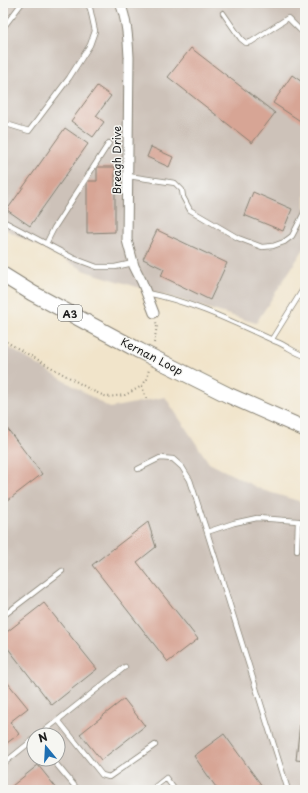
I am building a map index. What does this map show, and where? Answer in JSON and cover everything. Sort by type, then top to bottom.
[{"type":"highway","name":"Kernan Loop","points":[[3,274],[32,293],[145,349],[166,364],[228,395],[305,429]]},
{"type":"street","name":"Breagh Drive","points":[[120,3],[124,12],[130,57],[127,240],[133,263],[147,293],[154,313]]},
{"type":"lane","points":[[3,28],[22,3]]},
{"type":"lane","points":[[3,123],[29,131],[69,78],[90,45],[95,31],[90,8],[86,3]]},
{"type":"lane","points":[[223,14],[241,39],[246,43],[251,42],[288,18],[300,30],[305,31]]},
{"type":"lane","points":[[46,244],[54,228],[109,143]]},
{"type":"lane","points":[[128,176],[175,183],[182,190],[190,210],[238,238],[262,247],[273,246],[284,242],[292,236],[305,211]]},
{"type":"lane","points":[[3,221],[73,258],[97,267],[115,267],[133,263]]},
{"type":"lane","points":[[272,339],[305,286]]},
{"type":"lane","points":[[147,293],[212,313],[272,339],[305,356]]},
{"type":"lane","points":[[138,469],[160,458],[172,459],[182,467],[190,480],[208,532],[288,790]]},
{"type":"lane","points":[[208,532],[234,523],[257,518],[305,523]]},
{"type":"lane","points":[[297,551],[298,522]]},
{"type":"lane","points":[[3,616],[62,571]]},
{"type":"lane","points":[[49,727],[125,667]]},
{"type":"lane","points":[[58,720],[102,775],[109,777],[155,746]]},
{"type":"lane","points":[[3,764],[26,745]]},
{"type":"lane","points":[[59,767],[78,790]]},
{"type":"lane","points":[[151,790],[166,778],[175,790]]},
{"type":"path","points":[[145,349],[157,326],[154,313]]},
{"type":"path","points":[[3,340],[93,391],[107,397],[125,395],[142,386],[147,378],[150,364]]},
{"type":"path","points":[[142,386],[147,400]]},
{"type":"shaded area","points":[[3,3],[305,3],[305,247],[256,323],[88,272],[3,228]]},
{"type":"shaded area","points":[[3,344],[110,408],[165,397],[209,463],[262,490],[305,503],[305,790],[3,790]]},
{"type":"building","points":[[191,48],[275,113],[252,143],[168,77]]},
{"type":"building","points":[[292,75],[305,84],[305,124],[273,103]]},
{"type":"building","points":[[97,86],[111,96],[96,116],[104,122],[93,137],[71,121]]},
{"type":"building","points":[[65,128],[88,144],[30,226],[7,210]]},
{"type":"building","points":[[151,147],[173,157],[169,167],[147,157]]},
{"type":"building","points":[[97,167],[115,167],[115,232],[87,233],[87,181],[97,181]]},
{"type":"building","points":[[253,192],[292,209],[283,231],[244,215]]},
{"type":"building","points":[[157,230],[227,263],[210,300],[161,276],[164,269],[143,259]]},
{"type":"building","points":[[3,423],[42,474],[3,504]]},
{"type":"building","points":[[148,522],[156,547],[137,562],[198,639],[168,662],[92,565]]},
{"type":"building","points":[[44,603],[97,669],[52,705],[3,642],[3,635]]},
{"type":"building","points":[[3,677],[28,708],[10,722],[19,734],[3,746]]},
{"type":"building","points":[[305,687],[305,761],[296,760]]},
{"type":"building","points":[[124,699],[145,726],[101,760],[80,734]]},
{"type":"building","points":[[224,734],[265,790],[218,790],[194,756]]},
{"type":"building","points":[[36,767],[40,767],[58,790],[7,790]]}]
